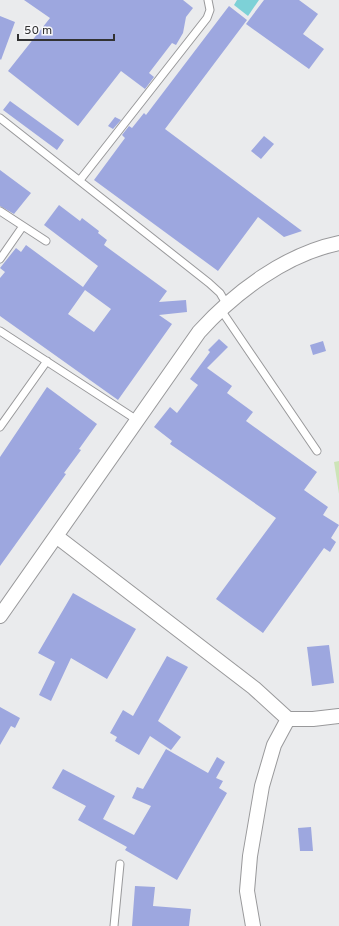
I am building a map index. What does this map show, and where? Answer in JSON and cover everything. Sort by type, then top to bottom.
[{"type":"street","points":[[0,616],[199,332],[224,307],[273,270],[297,256],[318,248],[339,243]]},
{"type":"street","points":[[56,536],[254,688],[288,719],[313,719],[339,716]]},
{"type":"street","points":[[253,926],[247,891],[250,856],[262,786],[274,745],[288,719]]},
{"type":"lane","points":[[80,180],[207,18],[210,10],[208,0]]},
{"type":"lane","points":[[0,118],[80,180],[220,293],[224,307],[317,451]]},
{"type":"lane","points":[[0,211],[46,241]]},
{"type":"lane","points":[[0,258],[23,226]]},
{"type":"lane","points":[[0,331],[137,420]]},
{"type":"lane","points":[[0,427],[47,361]]},
{"type":"lane","points":[[114,926],[120,864]]},
{"type":"green space","points":[[339,461],[339,494],[334,462]]},
{"type":"water","points":[[237,0],[259,0],[248,16],[234,5]]},
{"type":"building","points":[[24,0],[183,0],[193,8],[186,17],[183,33],[176,45],[172,43],[149,73],[154,77],[145,89],[121,71],[78,126],[8,71],[50,18]]},
{"type":"building","points":[[264,0],[299,0],[318,14],[303,34],[324,49],[309,69],[246,24]]},
{"type":"building","points":[[229,6],[247,20],[165,129],[302,231],[284,237],[258,217],[218,271],[94,180],[125,138],[122,135],[129,126],[132,128],[144,113],[146,115]]},
{"type":"building","points":[[0,16],[15,22],[1,60],[0,59]]},
{"type":"building","points":[[10,101],[64,140],[57,150],[3,110]]},
{"type":"building","points":[[115,117],[121,120],[113,129],[108,126]]},
{"type":"building","points":[[264,136],[274,144],[261,159],[251,151]]},
{"type":"building","points":[[0,170],[31,193],[14,214],[0,206]]},
{"type":"building","points":[[59,205],[80,221],[82,218],[99,231],[98,233],[107,240],[104,245],[167,291],[159,302],[186,300],[187,312],[159,315],[172,324],[118,400],[0,316],[0,278],[5,272],[0,268],[16,248],[21,252],[26,245],[83,287],[98,266],[44,225]],"holes":[[[85,290],[111,309],[94,332],[68,314]]]},
{"type":"building","points":[[219,339],[228,347],[207,368],[232,386],[227,393],[253,412],[246,421],[317,472],[304,490],[328,507],[323,515],[339,525],[331,538],[336,542],[330,552],[324,548],[263,633],[216,599],[276,518],[170,444],[172,441],[154,427],[170,407],[177,413],[198,385],[190,379],[210,352],[208,350]]},
{"type":"building","points":[[323,341],[326,351],[313,355],[310,345]]},
{"type":"building","points":[[47,387],[97,424],[79,449],[81,450],[64,473],[66,474],[0,566],[0,457]]},
{"type":"building","points":[[73,593],[136,629],[107,679],[71,658],[51,701],[39,695],[55,662],[38,653]]},
{"type":"building","points":[[329,645],[334,683],[312,686],[307,647]]},
{"type":"building","points":[[167,656],[188,667],[158,721],[181,737],[171,750],[150,736],[139,755],[115,741],[117,737],[110,733],[123,710],[133,716]]},
{"type":"building","points":[[0,707],[20,718],[15,728],[11,726],[0,745]]},
{"type":"building","points":[[166,749],[208,773],[217,757],[225,762],[216,778],[223,781],[219,788],[227,793],[177,880],[125,850],[127,847],[78,820],[86,806],[52,788],[63,769],[115,796],[103,819],[134,835],[151,806],[132,798],[137,787],[143,789]]},
{"type":"building","points":[[311,827],[313,851],[300,851],[298,828]]},
{"type":"building","points":[[135,886],[155,887],[153,906],[191,909],[189,926],[132,926]]}]
